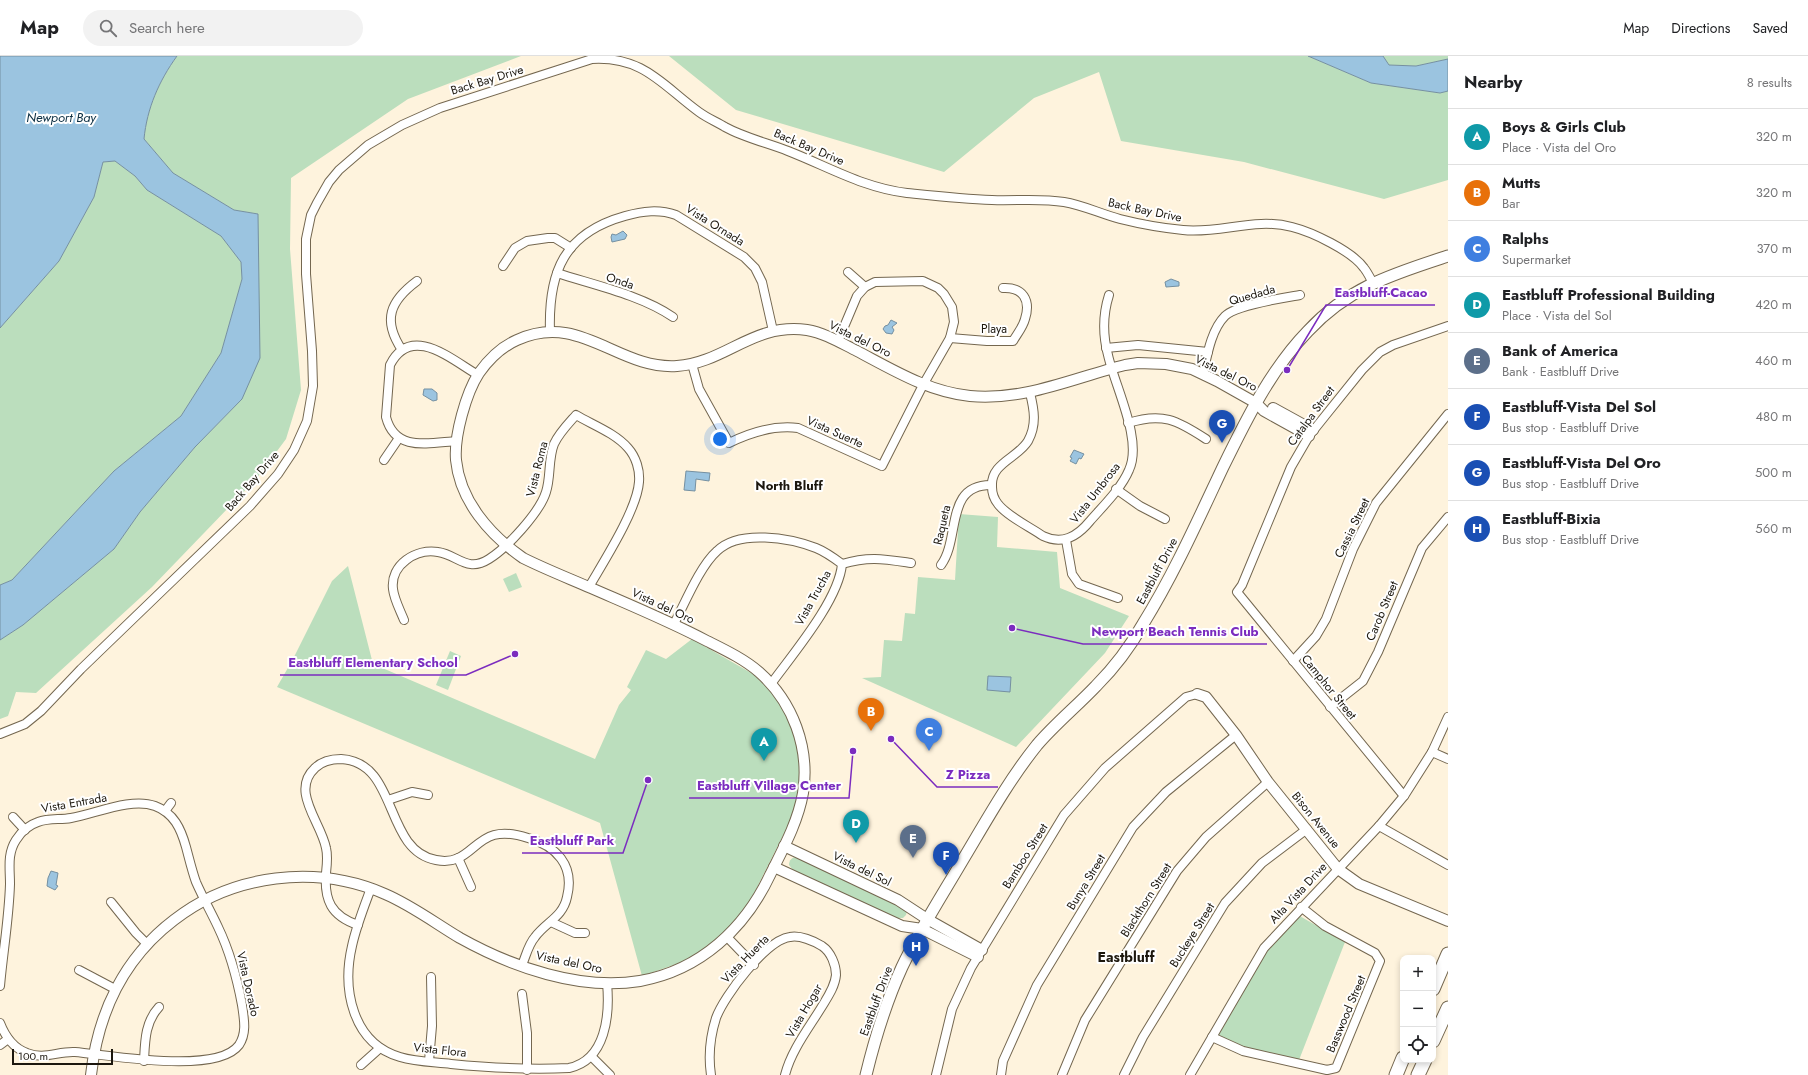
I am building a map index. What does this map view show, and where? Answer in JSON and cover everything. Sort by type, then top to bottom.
[{"type":"main road","name":"Eastbluff Drive","points":[[866,1075],[876,1037],[889,998],[902,967],[925,924],[978,835],[1022,766],[1050,731],[1097,685],[1118,661],[1141,628],[1164,589],[1256,403],[1288,354],[1310,328],[1346,298],[1373,283],[1407,268],[1448,256]]},
{"type":"main road","points":[[1436,982],[1448,954]]},
{"type":"main road","points":[[1436,1035],[1448,1008]]},
{"type":"main road","points":[[1396,1075],[1401,1063]]},
{"type":"main road","points":[[1418,1075],[1424,1063]]},
{"type":"street","name":"Back Bay Drive","points":[[0,734],[25,724],[37,715],[81,669],[250,506],[288,460],[304,430],[311,400],[312,351],[305,252],[308,227],[317,203],[329,182],[368,145],[409,122],[458,101],[592,59],[612,56],[625,58],[648,68],[700,113],[727,128],[805,157],[868,186],[897,192],[970,199],[1053,200],[1078,205],[1119,219],[1183,230],[1205,231],[1255,223],[1284,225],[1316,235],[1336,246],[1357,260],[1373,283]]},
{"type":"street","name":"Vista Ornada","points":[[550,332],[551,296],[557,273],[571,248],[592,229],[618,218],[651,210],[660,210],[676,215],[744,257],[755,268],[762,282],[773,331]]},
{"type":"street","points":[[503,266],[515,248],[527,241],[555,238],[571,248]]},
{"type":"street","points":[[848,272],[865,287]]},
{"type":"street","name":"Onda","points":[[557,273],[636,299],[661,310],[673,318]]},
{"type":"street","points":[[838,341],[857,296],[865,287],[881,281],[916,280],[931,284],[944,294],[952,307],[954,322],[950,338],[923,385]]},
{"type":"street","points":[[402,350],[392,328],[393,309],[398,297],[417,281]]},
{"type":"street","name":"Playa","points":[[950,338],[981,341],[1013,340],[1026,318],[1025,298],[1018,290],[1012,287],[1003,288]]},
{"type":"street","name":"Vista Umbrosa","points":[[1066,540],[1084,529],[1116,489],[1129,470],[1133,455],[1134,445],[1106,348],[1105,317],[1109,295]]},
{"type":"street","name":"Quedada","points":[[1203,374],[1208,352],[1222,320],[1231,311],[1279,299],[1300,296]]},
{"type":"street","name":"Catalpa Street","points":[[1236,592],[1242,585],[1286,477],[1311,433],[1362,370],[1380,352],[1400,342],[1448,326]]},
{"type":"street","name":"Vista del Oro","points":[[91,1075],[93,1055],[101,1021],[115,989],[129,966],[147,944],[170,923],[205,900],[233,888],[267,880],[295,877],[326,878],[371,888],[404,903],[475,945],[522,965],[566,977],[607,983],[641,980],[677,970],[706,954],[727,937],[752,909],[784,846],[799,808],[803,788],[804,767],[802,747],[796,727],[784,702],[771,684],[740,658],[674,624],[536,565],[506,545],[488,528],[469,501],[463,487],[457,467],[456,442],[471,389],[478,375],[489,360],[511,343],[523,337],[550,332],[573,334],[586,337],[639,360],[653,364],[673,366],[692,364],[755,336],[773,331],[792,329],[807,330],[838,341],[923,385],[941,391],[969,396],[998,397],[1030,393],[1111,369],[1138,363],[1179,366],[1203,374],[1256,403],[1264,411],[1311,433]]},
{"type":"street","points":[[456,442],[414,443],[399,438],[388,424],[385,411],[388,371],[393,359],[402,350],[414,345],[427,346],[478,375]]},
{"type":"street","points":[[1106,348],[1138,345],[1208,352]]},
{"type":"street","name":"Vista Suerte","points":[[692,364],[699,389],[729,443],[741,437],[766,429],[788,427],[798,428],[882,466],[923,385]]},
{"type":"street","points":[[1030,393],[1034,415],[1031,434],[1022,449],[998,468],[994,475],[992,485],[995,498],[1002,508],[1043,536],[1054,540],[1066,540],[1072,574],[1079,584],[1118,598]]},
{"type":"street","name":"Cassia Street","points":[[1293,661],[1316,636],[1326,619],[1353,549],[1376,503],[1448,414]]},
{"type":"street","name":"Vista Roma","points":[[506,545],[536,512],[542,503],[549,483],[554,445],[558,436],[576,415],[624,444],[634,457],[640,476],[638,490],[625,522],[589,587]]},
{"type":"street","points":[[1128,423],[1149,418],[1168,419],[1185,425],[1206,439]]},
{"type":"street","points":[[384,460],[399,438]]},
{"type":"street","name":"Raqueta","points":[[940,565],[946,558],[950,546],[957,510],[962,499],[971,490],[978,486],[992,485]]},
{"type":"street","points":[[1116,489],[1140,506],[1165,519]]},
{"type":"street","name":"Carob Street","points":[[1330,707],[1363,681],[1378,652],[1422,548],[1448,517]]},
{"type":"street","name":"Vista Trucha","points":[[674,624],[710,558],[723,546],[734,540],[755,538],[799,543],[825,552],[842,564],[842,571],[826,605],[803,641],[771,684]]},
{"type":"street","points":[[404,620],[392,588],[394,574],[407,559],[419,554],[436,552],[445,553],[463,563],[477,564],[490,559],[506,545]]},
{"type":"street","points":[[842,564],[861,559],[876,558],[911,563]]},
{"type":"street","name":"Camphor Street","points":[[1236,592],[1404,796]]},
{"type":"street","name":"Bison Avenue","points":[[1197,694],[1206,697],[1236,735],[1268,782],[1338,869],[1359,884],[1448,921]]},
{"type":"street","name":"Bamboo Street","points":[[936,1075],[952,1009],[971,968],[1064,815],[1105,768],[1186,697],[1197,694]]},
{"type":"street","name":"Alta Vista Drive","points":[[1190,1075],[1264,948],[1379,826],[1404,796],[1432,752],[1448,717]]},
{"type":"street","name":"Bunya Street","points":[[1001,1075],[1003,1061],[1038,985],[1133,827],[1166,792],[1236,735]]},
{"type":"street","points":[[1432,752],[1448,759]]},
{"type":"street","points":[[358,925],[339,916],[327,898],[326,848],[305,794],[307,778],[322,762],[328,760],[349,760],[370,772],[380,785],[388,800],[402,833],[415,850],[434,860],[458,858],[469,853],[490,837],[504,834],[520,835],[553,849],[565,864],[569,886],[563,910],[534,938],[522,965]]},
{"type":"street","name":"Blackthorn Street","points":[[1062,1075],[1085,1020],[1178,871],[1206,837],[1268,782]]},
{"type":"street","points":[[388,800],[412,792],[428,795]]},
{"type":"street","name":"Vista Entrada","points":[[0,986],[10,883],[9,856],[15,841],[25,830],[37,822],[74,818],[133,803],[150,804],[166,811],[176,821],[182,833],[195,879],[205,900]]},
{"type":"street","points":[[166,811],[171,803]]},
{"type":"street","points":[[13,817],[25,830]]},
{"type":"street","points":[[1379,826],[1448,865]]},
{"type":"street","name":"Buckeye Street","points":[[1124,1075],[1143,1037],[1225,903],[1262,863],[1307,829]]},
{"type":"street","name":"Vista del Sol","points":[[784,846],[898,900],[925,924]]},
{"type":"street","points":[[458,858],[472,887]]},
{"type":"street","points":[[774,867],[902,926],[925,924],[980,954]]},
{"type":"street","name":"Vista Flora","points":[[371,888],[358,925],[349,959],[348,980],[350,1002],[355,1017],[364,1032],[380,1048],[399,1057],[527,1070],[569,1068],[584,1063],[592,1057]]},
{"type":"street","name":"Vista Dorado","points":[[93,1055],[144,1061],[180,1062],[220,1058],[233,1052],[243,1039],[245,1024],[236,978],[226,945],[205,900]]},
{"type":"street","points":[[111,902],[147,944]]},
{"type":"street","name":"Basswood Street","points":[[1212,1037],[1243,1052],[1327,1070],[1336,1068],[1380,961],[1375,953],[1324,926],[1301,907]]},
{"type":"street","points":[[551,922],[575,933],[585,933]]},
{"type":"street","points":[[727,937],[754,965]]},
{"type":"street","name":"Vista Huerta","points":[[710,1075],[710,1041],[717,1017],[728,995],[769,949],[777,942],[791,937]]},
{"type":"street","name":"Vista Hogar","points":[[785,1075],[798,1046],[832,990],[836,975],[833,960],[824,948],[811,940],[791,937]]},
{"type":"street","points":[[79,970],[115,989]]},
{"type":"street","points":[[429,1061],[432,1026],[431,977]]},
{"type":"street","points":[[607,983],[608,999],[606,1021],[600,1043],[592,1057],[610,1075]]},
{"type":"street","points":[[522,994],[527,1032],[527,1070]]},
{"type":"street","points":[[144,1061],[146,1032],[149,1023],[159,1007]]},
{"type":"street","points":[[0,1023],[8,1039],[21,1050],[37,1056],[51,1056],[68,1052],[93,1055]]},
{"type":"street","points":[[0,1045],[8,1039]]},
{"type":"street","points":[[361,1065],[380,1048]]},
{"type":"green space","points":[[177,56],[521,56],[408,99],[291,178],[290,249],[301,390],[286,439],[257,478],[152,587],[36,693],[16,692],[8,716],[0,719],[0,640],[23,625],[114,549],[140,512],[195,447],[242,399],[258,214],[234,210],[173,173],[144,139],[148,116],[155,95],[159,85]]},
{"type":"green space","points":[[669,56],[1308,56],[1371,83],[1440,93],[1448,91],[1448,180],[1384,199],[1244,162],[1121,141],[1099,72],[1034,98],[944,172],[736,110]]},
{"type":"green space","points":[[1383,56],[1448,56],[1448,59],[1416,66],[1389,65]]},
{"type":"green space","points":[[115,161],[135,176],[147,190],[221,236],[241,262],[242,279],[221,353],[181,416],[114,471],[12,580],[0,585],[0,328],[59,261],[94,197],[103,162]]},
{"type":"green space","points":[[959,514],[998,517],[997,547],[1057,552],[1060,588],[1129,616],[1105,653],[1016,747],[862,678],[881,677],[884,640],[902,641],[905,613],[915,614],[918,577],[955,580]]},
{"type":"green space","points":[[348,566],[373,664],[595,759],[619,705],[631,690],[627,687],[646,650],[666,659],[692,639],[753,674],[772,692],[785,711],[795,736],[800,765],[799,794],[789,824],[747,907],[723,935],[688,960],[642,976],[600,823],[277,687],[293,659],[332,581]]},
{"type":"green space","points":[[516,573],[522,587],[509,592],[503,579]]},
{"type":"green space","points":[[450,651],[461,656],[448,690],[436,685]]},
{"type":"green space","points":[[797,857],[903,906],[907,911],[906,915],[903,918],[897,918],[793,870],[789,865],[790,860]]},
{"type":"green space","points":[[1298,915],[1345,942],[1299,1060],[1243,1048],[1218,1035],[1265,952]]},
{"type":"water","name":"Newport Bay","points":[[0,56],[177,56],[159,85],[155,95],[148,116],[144,139],[173,173],[234,210],[258,214],[260,358],[242,399],[195,447],[140,512],[114,549],[23,625],[0,640],[0,585],[12,580],[114,471],[181,416],[221,353],[242,279],[241,262],[221,236],[147,190],[135,176],[115,161],[103,162],[94,197],[59,261],[0,328]]},
{"type":"water","points":[[1308,56],[1383,56],[1389,65],[1416,66],[1448,59],[1448,91],[1440,93],[1371,83]]},
{"type":"water","points":[[623,231],[627,235],[625,239],[612,242],[612,234],[616,235]]},
{"type":"water","points":[[1171,279],[1179,282],[1179,286],[1166,287],[1165,282]]},
{"type":"water","points":[[891,320],[897,323],[892,327],[894,330],[892,334],[886,333],[883,329]]},
{"type":"water","points":[[424,389],[432,389],[437,393],[437,400],[433,401],[423,395]]},
{"type":"water","points":[[1074,450],[1084,454],[1081,459],[1079,458],[1076,464],[1070,461],[1072,458],[1070,457]]},
{"type":"water","points":[[686,471],[710,473],[709,481],[696,479],[695,491],[684,490]]},
{"type":"water","points":[[988,676],[1011,677],[1010,692],[987,690]]},
{"type":"water","points":[[51,871],[58,873],[56,885],[58,886],[55,890],[47,886]]},
{"type":"place","name":"Eastbluff-Cacao","points":[[1287,370]]},
{"type":"place","name":"Eastbluff-Vista Del Oro","points":[[1222,443]]},
{"type":"place","name":"Newport Beach Tennis Club","points":[[1012,628]]},
{"type":"place","name":"Eastbluff Elementary School","points":[[515,654]]},
{"type":"place","name":"Mutts","points":[[871,731]]},
{"type":"place","name":"Z Pizza","points":[[891,739]]},
{"type":"place","name":"Eastbluff Village Center","points":[[853,751]]},
{"type":"place","name":"Ralphs","points":[[929,751]]},
{"type":"place","name":"Boys & Girls Club","points":[[764,761]]},
{"type":"place","name":"Eastbluff Park","points":[[648,780]]},
{"type":"place","name":"Eastbluff Professional Building","points":[[856,843]]},
{"type":"place","name":"Bank of America","points":[[913,858]]},
{"type":"place","name":"Eastbluff-Vista Del Sol","points":[[946,875]]},
{"type":"place","name":"Eastbluff-Bixia","points":[[916,966]]},
{"type":"district","name":"North Bluff","points":[[789,485]]},
{"type":"district","name":"Eastbluff","points":[[1126,957]]}]
